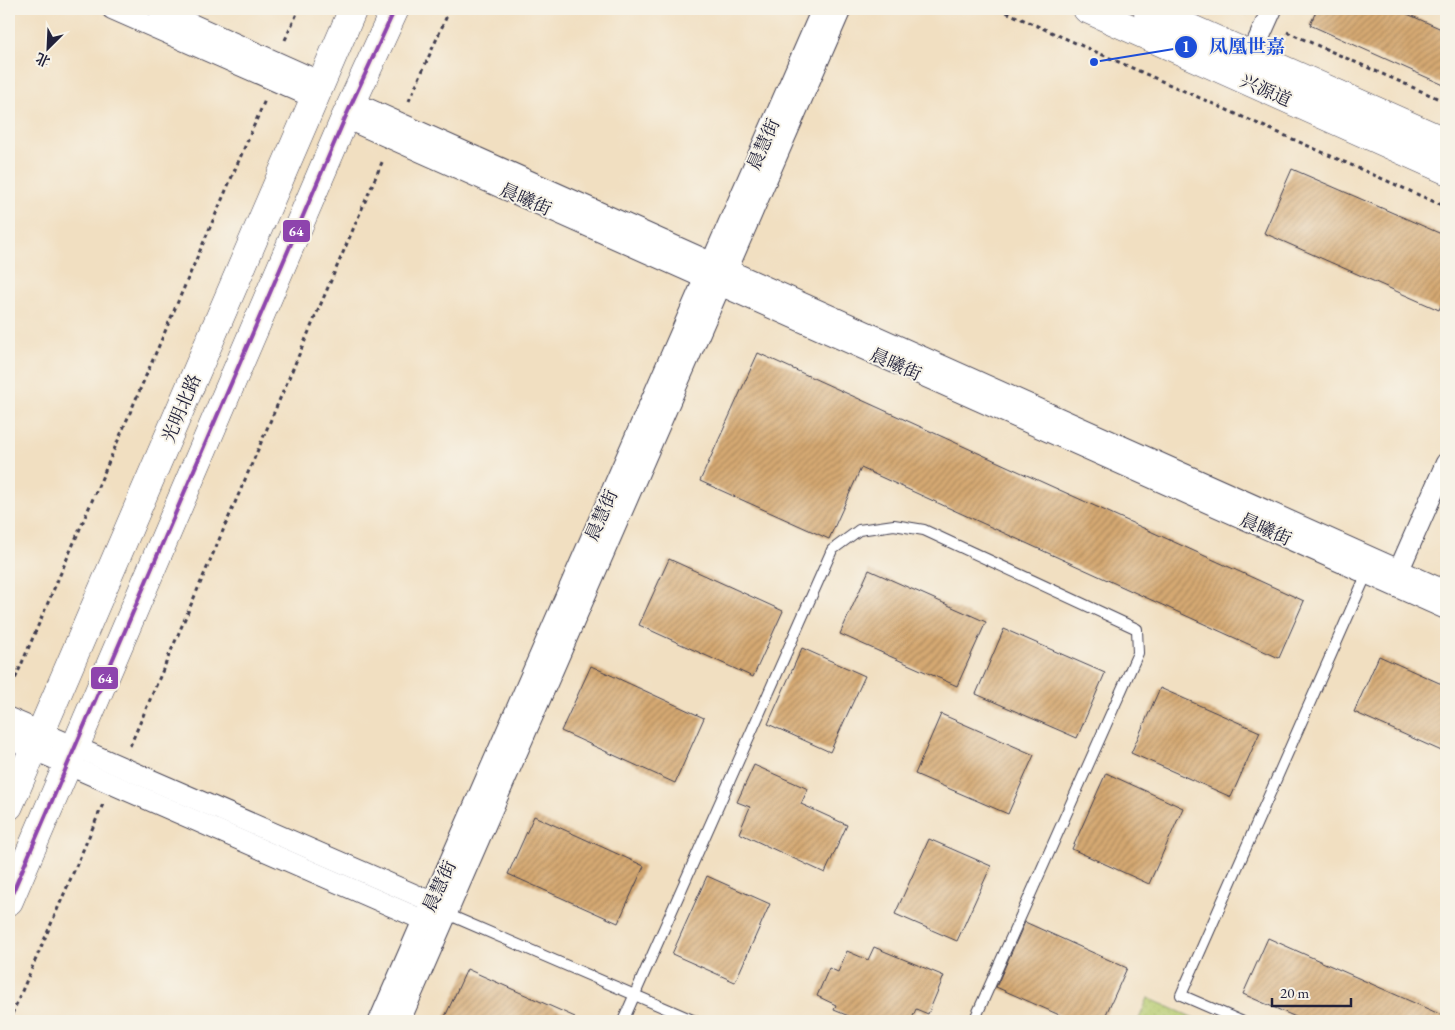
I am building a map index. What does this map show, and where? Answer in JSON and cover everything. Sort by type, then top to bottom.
[{"type":"main road","name":"光明北路","points":[[9,806],[353,9]]},
{"type":"main road","name":"光明北路","points":[[9,901],[349,110],[395,9]]},
{"type":"main road","name":"兴源道","points":[[1086,9],[1446,142]]},
{"type":"main road","name":"兴源道","points":[[1147,9],[1246,67],[1446,170]]},
{"type":"street","points":[[112,9],[274,71],[317,90]]},
{"type":"street","points":[[158,9],[274,71]]},
{"type":"street","name":"晨慧街","points":[[716,274],[822,9]]},
{"type":"street","name":"晨慧街","points":[[379,1021],[434,912],[716,274],[841,9]]},
{"type":"street","points":[[1246,67],[1269,16]]},
{"type":"street","name":"晨曦街","points":[[349,110],[1370,566],[1446,609]]},
{"type":"street","points":[[1399,570],[1446,464]]},
{"type":"street","name":"晨曦街","points":[[1370,566],[1399,570],[1446,591]]},
{"type":"street","points":[[9,718],[38,741],[71,756],[112,784],[434,912]]},
{"type":"street","points":[[9,739],[38,741]]},
{"type":"street","points":[[71,756],[121,766],[434,912]]},
{"type":"street","name":"晨慧街","points":[[400,1021],[434,912]]},
{"type":"lane","points":[[623,1021],[832,550],[859,530],[894,525],[924,530],[1137,629],[1138,653],[974,1021]]},
{"type":"lane","points":[[1241,1021],[1181,995],[1370,566]]},
{"type":"lane","points":[[434,912],[694,1021]]},
{"type":"path","points":[[9,692],[299,9]]},
{"type":"path","points":[[121,766],[450,9]]},
{"type":"path","points":[[999,9],[1446,207]]},
{"type":"path","points":[[1234,9],[1269,16],[1446,102]]},
{"type":"path","points":[[1436,9],[1446,14]]},
{"type":"path","points":[[9,1021],[112,784]]},
{"type":"green space","points":[[1148,998],[1201,1021],[1138,1021]]},
{"type":"building","points":[[1317,9],[1396,9],[1446,31],[1446,86],[1310,25]]},
{"type":"building","points":[[1292,169],[1446,236],[1446,293],[1439,310],[1264,233]]},
{"type":"building","points":[[758,353],[1304,601],[1279,658],[861,468],[829,539],[700,481]]},
{"type":"building","points":[[669,559],[783,611],[753,677],[639,625]]},
{"type":"building","points":[[869,570],[986,622],[957,686],[840,634]]},
{"type":"building","points":[[1004,629],[1105,673],[1077,738],[976,694]]},
{"type":"building","points":[[802,648],[865,676],[830,752],[768,724]]},
{"type":"building","points":[[1379,656],[1446,686],[1446,753],[1354,712]]},
{"type":"building","points":[[591,666],[704,718],[675,783],[561,731]]},
{"type":"building","points":[[1160,688],[1260,732],[1231,797],[1131,753]]},
{"type":"building","points":[[941,714],[1034,755],[1008,814],[915,774]]},
{"type":"building","points":[[754,765],[808,789],[801,804],[847,825],[825,873],[739,833],[750,807],[737,802]]},
{"type":"building","points":[[1106,773],[1183,808],[1149,884],[1072,849]]},
{"type":"building","points":[[534,816],[644,866],[618,923],[508,874]]},
{"type":"building","points":[[929,839],[991,866],[957,941],[895,914]]},
{"type":"building","points":[[707,876],[770,904],[735,982],[672,954]]},
{"type":"building","points":[[1025,922],[1127,968],[1103,1021],[1073,1021],[996,987]]},
{"type":"building","points":[[1268,938],[1446,1017],[1446,1021],[1305,1021],[1243,994]]},
{"type":"building","points":[[874,947],[944,976],[928,1014],[916,1009],[911,1021],[861,1021],[834,1010],[836,1005],[817,996],[829,968],[838,972],[847,951],[868,960]]},
{"type":"building","points":[[467,969],[575,1017],[574,1021],[443,1021]]},
{"type":"transit line","name":"64","points":[[9,901],[345,118],[395,9]]},
{"type":"place","name":"凤凰世嘉","points":[[1094,62]]}]
